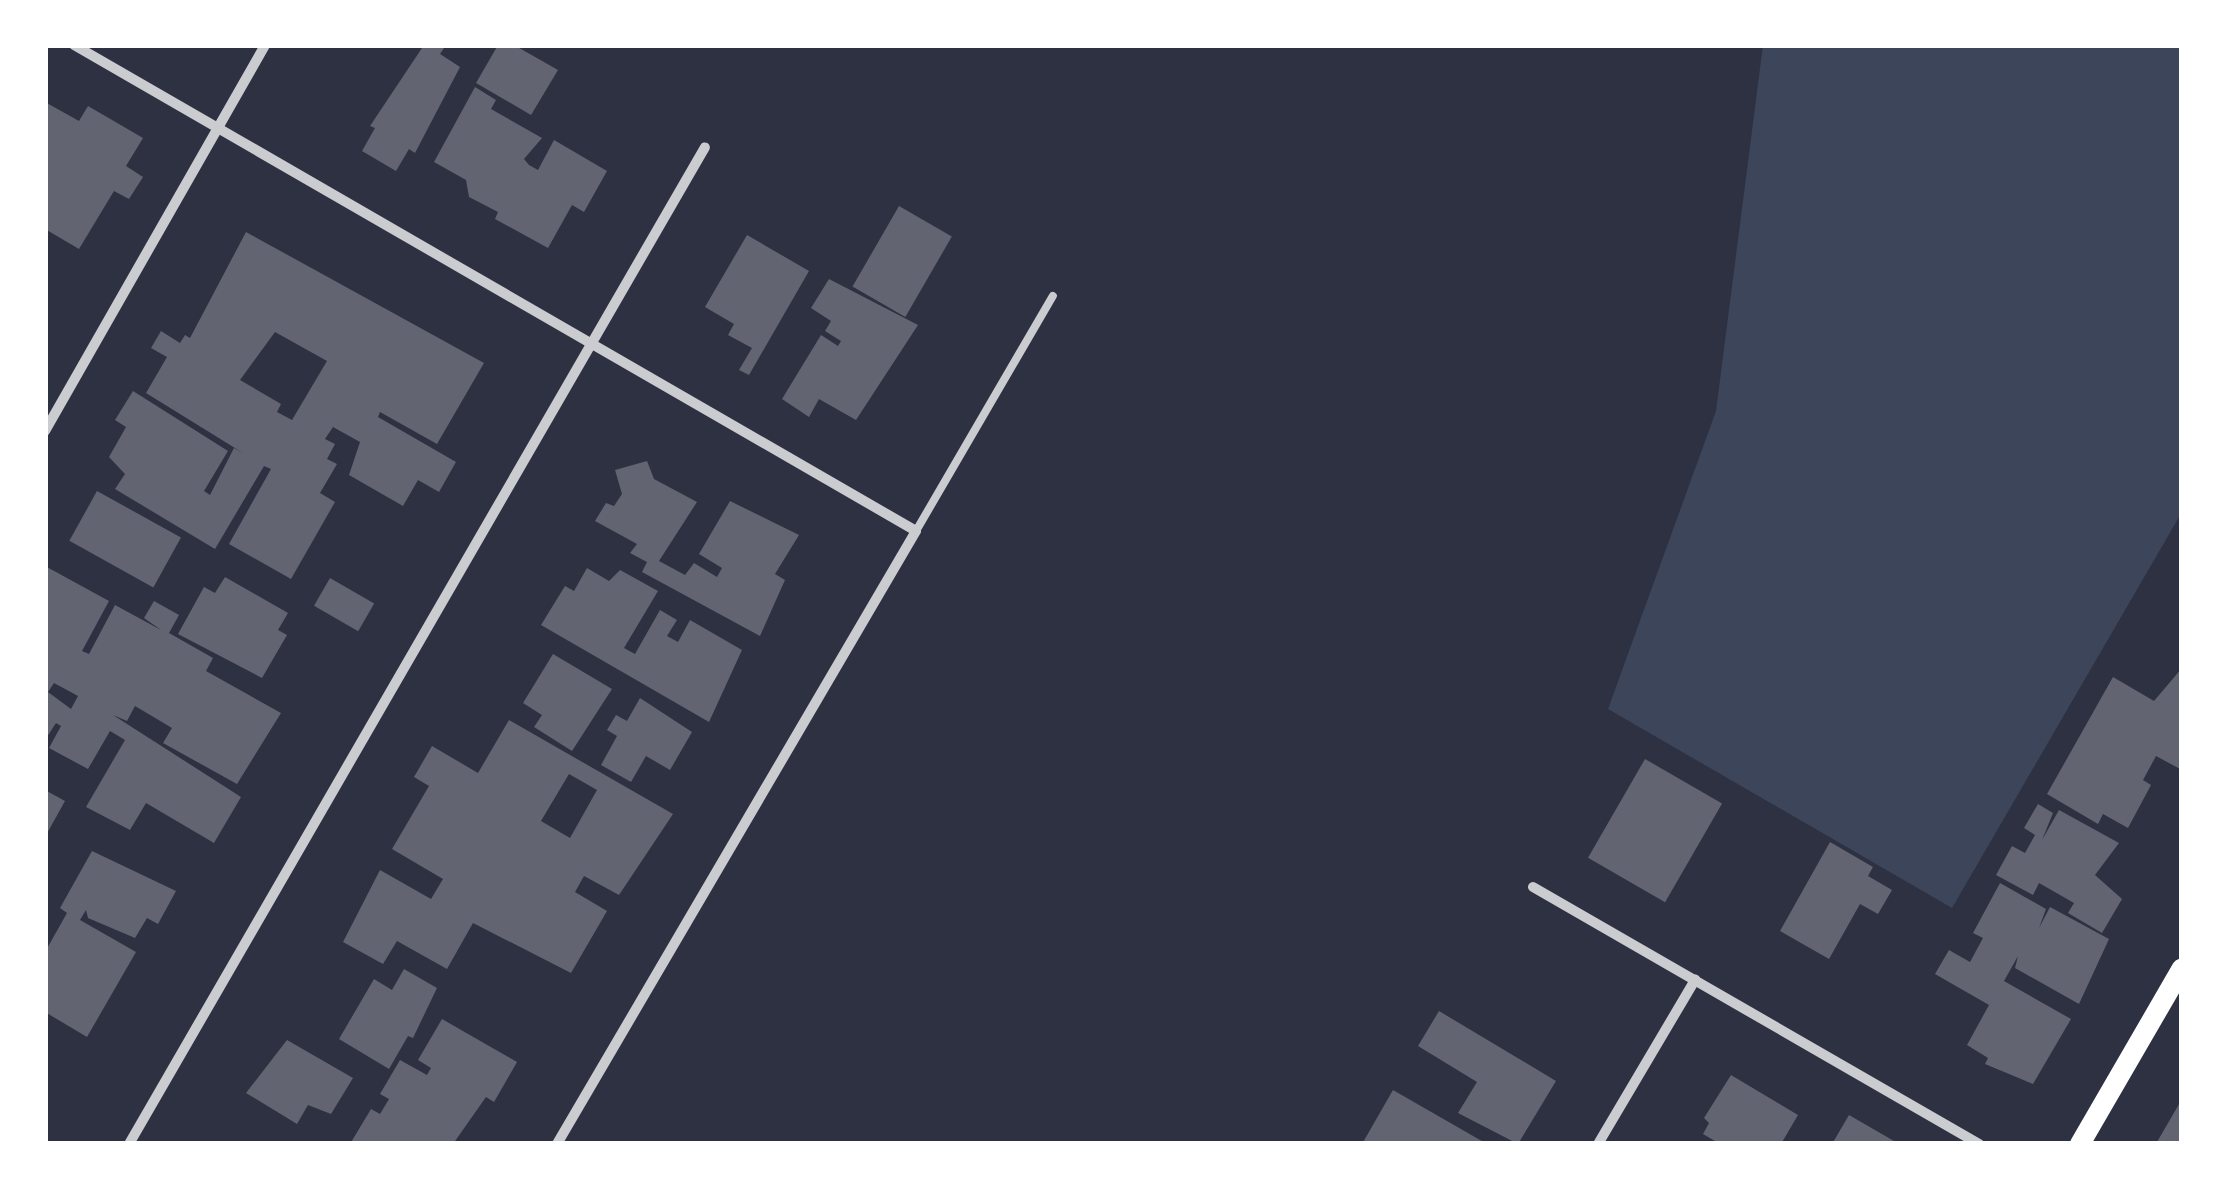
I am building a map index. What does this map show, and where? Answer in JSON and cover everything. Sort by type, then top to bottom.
[{"type":"main road","points":[[2080,1144],[2182,968]]},
{"type":"street","points":[[74,45],[916,532],[557,1144]]},
{"type":"street","points":[[45,431],[265,45]]},
{"type":"street","points":[[129,1144],[705,147]]},
{"type":"street","points":[[1533,887],[1979,1144]]},
{"type":"street","points":[[1598,1144],[1695,980]]},
{"type":"lane","points":[[916,532],[1053,296]]},
{"type":"shaded area","points":[[1763,45],[2182,45],[2182,512],[1952,908],[1608,709],[1716,411]]},
{"type":"building","points":[[424,45],[446,45],[440,54],[460,67],[415,153],[409,149],[396,171],[362,151],[375,128],[370,126]]},
{"type":"building","points":[[498,45],[514,45],[558,70],[531,115],[476,83]]},
{"type":"building","points":[[475,87],[496,100],[491,109],[542,138],[524,159],[529,165],[538,170],[554,140],[607,171],[584,212],[572,205],[548,248],[495,219],[498,212],[469,197],[466,180],[434,162]]},
{"type":"building","points":[[45,102],[79,121],[88,106],[143,138],[126,166],[143,177],[129,199],[114,191],[79,249],[45,229]]},
{"type":"building","points":[[899,206],[952,236],[905,317],[852,287]]},
{"type":"building","points":[[246,232],[484,363],[437,444],[380,412],[378,417],[456,462],[439,492],[418,480],[403,506],[349,475],[360,442],[333,427],[325,439],[335,444],[327,459],[337,464],[320,493],[335,502],[291,579],[229,544],[271,469],[264,466],[215,549],[115,489],[125,474],[109,457],[126,427],[115,420],[133,391],[228,451],[204,491],[210,495],[234,448],[243,453],[146,393],[167,357],[151,348],[161,331],[180,343],[185,335],[190,338]],"holes":[[[275,332],[327,361],[292,420],[277,412],[281,404],[240,380]]]},
{"type":"building","points":[[747,235],[809,271],[749,375],[739,370],[752,348],[728,335],[734,324],[705,307]]},
{"type":"building","points":[[829,279],[918,325],[856,420],[819,399],[809,417],[782,399],[821,335],[838,346],[841,341],[825,331],[831,321],[811,308]]},
{"type":"building","points":[[647,461],[654,479],[697,502],[659,561],[685,575],[694,563],[717,577],[722,568],[699,554],[730,501],[799,535],[775,574],[785,580],[760,636],[642,572],[647,562],[630,553],[637,544],[595,521],[606,503],[614,506],[622,494],[615,470]]},
{"type":"building","points":[[97,491],[181,538],[153,587],[69,541]]},
{"type":"building","points":[[45,566],[109,601],[82,651],[89,654],[115,605],[161,630],[144,618],[154,601],[179,615],[169,633],[213,658],[206,671],[281,713],[237,784],[163,743],[172,728],[135,706],[127,721],[113,715],[241,797],[214,843],[146,803],[130,830],[86,807],[125,740],[110,731],[88,769],[49,748],[61,726],[56,723],[45,740]],"holes":[[[54,683],[78,696],[71,709],[48,692]]]},
{"type":"building","points":[[587,568],[609,581],[620,570],[658,591],[624,648],[635,654],[660,610],[677,620],[667,636],[678,642],[690,620],[742,650],[709,722],[541,625],[565,586],[574,591]]},
{"type":"building","points":[[225,577],[288,613],[278,630],[287,635],[262,678],[178,634],[204,587],[215,593]]},
{"type":"building","points":[[330,578],[374,604],[358,631],[314,606]]},
{"type":"building","points":[[553,654],[612,689],[572,751],[534,727],[542,715],[523,703]]},
{"type":"building","points":[[2182,668],[2182,770],[2156,756],[2143,780],[2151,785],[2128,828],[2103,814],[2098,824],[2047,794],[2113,677],[2154,701]]},
{"type":"building","points":[[640,698],[692,732],[670,770],[646,756],[631,782],[601,765],[617,736],[607,730],[616,715],[627,721]]},
{"type":"building","points":[[509,720],[673,814],[619,895],[584,876],[575,892],[607,911],[571,973],[473,923],[447,969],[397,941],[383,964],[343,942],[380,870],[431,899],[443,879],[392,849],[429,786],[414,777],[432,746],[478,773]],"holes":[[[569,774],[597,790],[570,838],[541,821]]]},
{"type":"building","points":[[1645,759],[1722,804],[1665,902],[1588,858]]},
{"type":"building","points":[[45,790],[65,801],[45,837]]},
{"type":"building","points":[[2038,804],[2053,813],[2042,840],[2059,810],[2119,843],[2095,875],[2122,899],[2102,933],[2068,913],[2074,903],[2039,883],[2033,895],[1996,875],[2012,846],[2025,853],[2035,835],[2024,828]]},
{"type":"building","points":[[1830,842],[1873,867],[1868,876],[1892,890],[1878,914],[1860,904],[1829,959],[1780,931]]},
{"type":"building","points":[[92,851],[176,891],[158,924],[147,918],[135,938],[88,918],[86,910],[80,920],[136,952],[87,1037],[45,1012],[45,952],[67,913],[60,908]]},
{"type":"building","points":[[2000,883],[2046,909],[2039,928],[2050,907],[2109,939],[2079,1004],[2015,968],[2018,956],[2004,981],[2071,1019],[2033,1084],[1985,1064],[1988,1058],[1967,1045],[1989,1005],[1935,974],[1949,950],[1970,962],[1983,938],[1973,933]]},
{"type":"building","points":[[404,969],[437,988],[413,1038],[408,1036],[389,1069],[339,1039],[374,979],[392,990]]},
{"type":"building","points":[[1439,1011],[1556,1081],[1518,1144],[1458,1113],[1477,1082],[1418,1046]]},
{"type":"building","points":[[442,1019],[517,1062],[494,1102],[486,1097],[453,1144],[350,1144],[371,1109],[380,1114],[389,1099],[380,1094],[400,1060],[427,1075],[431,1068],[418,1060]]},
{"type":"building","points":[[287,1040],[353,1078],[331,1114],[308,1105],[297,1124],[246,1093]]},
{"type":"building","points":[[1731,1075],[1798,1115],[1781,1144],[1720,1144],[1703,1134],[1709,1123],[1704,1118]]},
{"type":"building","points":[[1393,1090],[1487,1144],[1362,1144]]},
{"type":"building","points":[[2182,1099],[2182,1144],[2148,1144],[2157,1142]]},
{"type":"building","points":[[1849,1115],[1894,1141],[1832,1144]]}]
